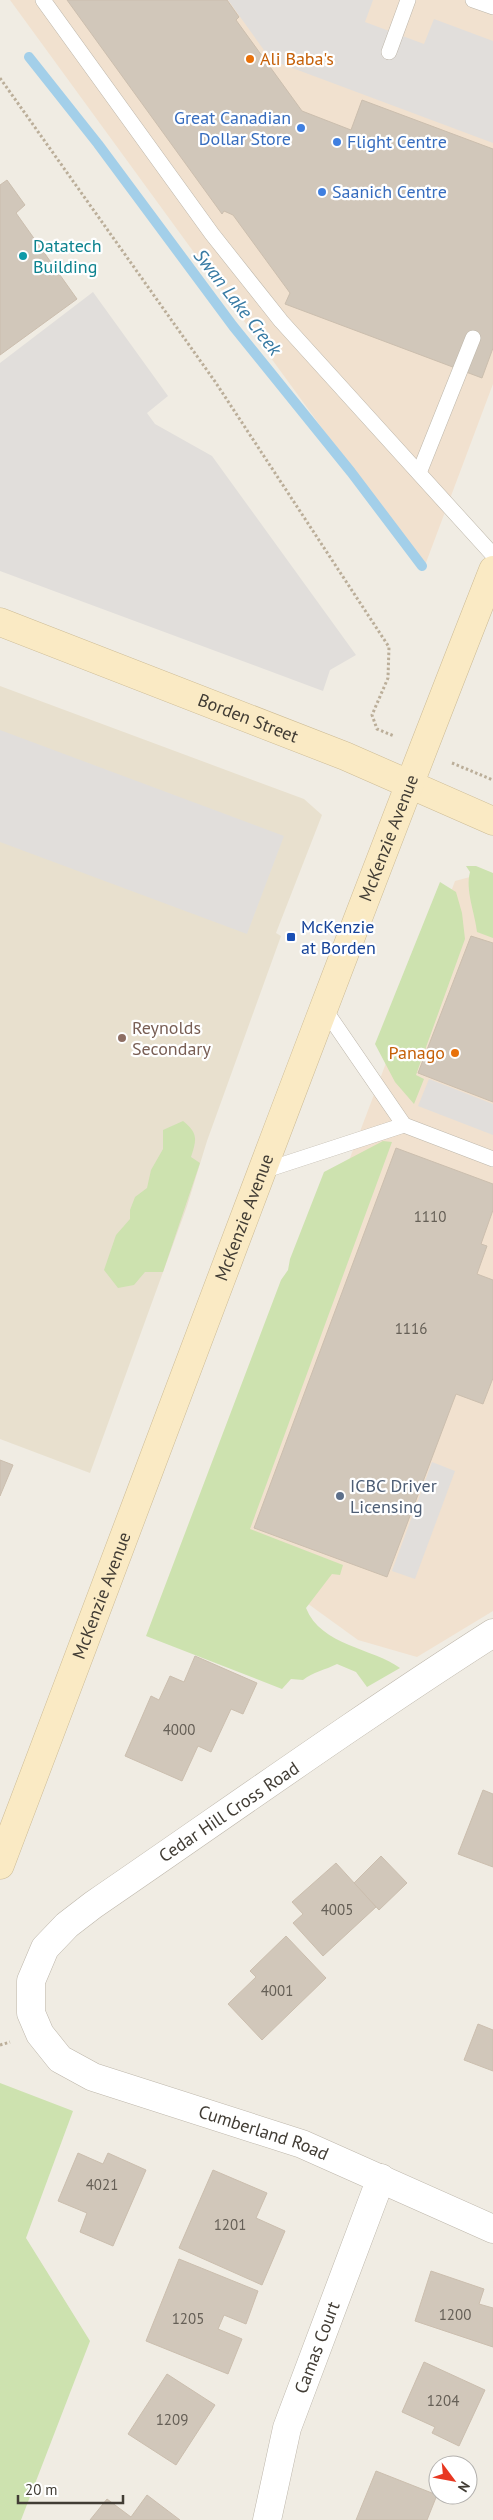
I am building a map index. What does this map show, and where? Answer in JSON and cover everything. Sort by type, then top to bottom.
[{"type":"main road","name":"McKenzie Avenue","points":[[0,1864],[202,1331],[260,1172],[408,784],[493,570]]},
{"type":"main road","name":"Borden Street","points":[[0,622],[345,756],[493,822]]},
{"type":"street","name":"Cedar Hill Cross Road","points":[[40,2034],[32,2013],[31,1981],[45,1948],[67,1925],[396,1695],[493,1633]]},
{"type":"street","name":"Cumberland Road","points":[[40,2034],[60,2059],[93,2077],[302,2144],[493,2228]]},
{"type":"street","name":"Camas Court","points":[[268,2520],[287,2428],[381,2178]]},
{"type":"lane","points":[[43,0],[212,234],[280,321],[493,555]]},
{"type":"lane","points":[[389,52],[408,0]]},
{"type":"lane","points":[[473,0],[493,7]]},
{"type":"lane","points":[[419,473],[472,338]]},
{"type":"lane","points":[[323,1007],[404,1125],[493,1159]]},
{"type":"lane","points":[[260,1172],[404,1125]]},
{"type":"path","points":[[0,78],[216,383],[389,647],[388,678],[372,715]]},
{"type":"path","points":[[481,776],[493,780]]},
{"type":"shaded area","name":"Saanich Centre","points":[[10,0],[493,0],[493,384],[424,568]]},
{"type":"shaded area","points":[[228,0],[373,0],[365,22],[424,44],[434,19],[493,41],[493,143],[271,60]]},
{"type":"shaded area","points":[[93,292],[168,396],[147,413],[155,424],[212,456],[356,655],[330,670],[323,691],[0,571],[0,363]]},
{"type":"shaded area","name":"Reynolds Secondary","points":[[0,686],[304,799],[322,815],[276,933],[281,936],[207,1141],[187,1206],[90,1473],[0,1439]]},
{"type":"shaded area","points":[[0,730],[284,836],[247,934],[0,842]]},
{"type":"shaded area","points":[[485,873],[493,876],[493,1611],[417,1657],[358,1640],[300,1598],[240,1531],[224,1490],[455,881]]},
{"type":"shaded area","points":[[429,1079],[493,1104],[493,1135],[418,1106]]},
{"type":"shaded area","points":[[432,1462],[455,1471],[415,1579],[392,1571]]},
{"type":"green space","points":[[466,866],[476,866],[493,873],[493,938],[477,932],[469,894],[470,872]]},
{"type":"green space","points":[[440,882],[456,892],[462,913],[465,939],[416,1075],[424,1079],[414,1104],[395,1082],[375,1044]]},
{"type":"green space","points":[[183,1121],[194,1133],[195,1137],[191,1157],[200,1163],[163,1272],[145,1272],[134,1285],[118,1288],[104,1270],[116,1235],[130,1219],[130,1210],[135,1197],[147,1188],[151,1170],[163,1149],[163,1130]]},
{"type":"green space","points":[[383,1141],[392,1142],[250,1529],[343,1565],[340,1575],[332,1574],[306,1608],[313,1621],[323,1631],[335,1638],[389,1661],[400,1668],[367,1687],[356,1672],[337,1664],[303,1680],[291,1679],[282,1689],[146,1636],[324,1172]]},
{"type":"green space","points":[[0,2083],[73,2111],[26,2238],[90,2341],[21,2520],[0,2520]]},
{"type":"building","points":[[67,0],[227,0],[239,17],[236,20],[302,111],[351,130],[362,100],[493,149],[493,348],[482,378],[285,304],[290,293],[233,215],[224,211],[222,214]]},
{"type":"building","name":"Datatech Building","points":[[7,180],[25,205],[16,213],[77,299],[0,355],[0,185]]},
{"type":"building","points":[[471,936],[493,943],[493,1102],[418,1073]]},
{"type":"building","points":[[396,1148],[493,1184],[493,1210],[481,1244],[487,1246],[477,1274],[493,1280],[493,1378],[483,1404],[456,1394],[387,1577],[254,1528]]},
{"type":"building","points":[[0,1460],[13,1465],[0,1496]]},
{"type":"building","points":[[195,1656],[257,1683],[243,1714],[231,1709],[211,1752],[198,1746],[182,1781],[125,1756],[151,1696],[159,1700],[170,1676],[184,1682]]},
{"type":"building","points":[[483,1790],[493,1794],[493,1867],[458,1854]]},
{"type":"building","points":[[381,1856],[407,1883],[379,1910],[354,1883]]},
{"type":"building","points":[[336,1863],[376,1907],[323,1956],[293,1923],[303,1914],[292,1902]]},
{"type":"building","points":[[286,1936],[326,1978],[262,2040],[228,2004],[256,1977],[250,1971]]},
{"type":"building","points":[[478,2024],[493,2030],[493,2071],[464,2060]]},
{"type":"building","points":[[78,2153],[103,2164],[108,2153],[146,2170],[113,2246],[80,2232],[87,2213],[58,2201]]},
{"type":"building","points":[[213,2170],[267,2193],[256,2218],[285,2231],[262,2285],[179,2248]]},
{"type":"building","points":[[179,2259],[258,2291],[246,2324],[224,2315],[218,2329],[242,2339],[228,2374],[146,2341]]},
{"type":"building","points":[[431,2271],[484,2289],[479,2304],[493,2308],[493,2347],[415,2321]]},
{"type":"building","points":[[424,2362],[485,2390],[459,2446],[432,2433],[435,2427],[402,2412]]},
{"type":"building","points":[[167,2374],[215,2405],[176,2465],[128,2434]]},
{"type":"building","points":[[376,2471],[428,2491],[428,2505],[433,2505],[427,2520],[356,2520]]},
{"type":"building","points":[[147,2495],[180,2520],[90,2520],[107,2499],[131,2517]]},
{"type":"waterway","name":"Swan Lake Creek","points":[[29,57],[98,144],[233,326],[351,472],[422,566]]},
{"type":"place","name":"Ali Baba's","points":[[250,59]]},
{"type":"place","name":"Great Canadian Dollar Store","points":[[301,128]]},
{"type":"place","name":"Flight Centre","points":[[337,142]]},
{"type":"place","name":"Saanich Centre","points":[[322,192]]},
{"type":"place","name":"Datatech Building","points":[[23,256]]},
{"type":"place","name":"McKenzie at Borden","points":[[291,937]]},
{"type":"place","name":"Reynolds Secondary","points":[[122,1038]]},
{"type":"place","name":"Panago","points":[[455,1053]]},
{"type":"place","name":"ICBC Driver Licensing","points":[[340,1496]]}]
